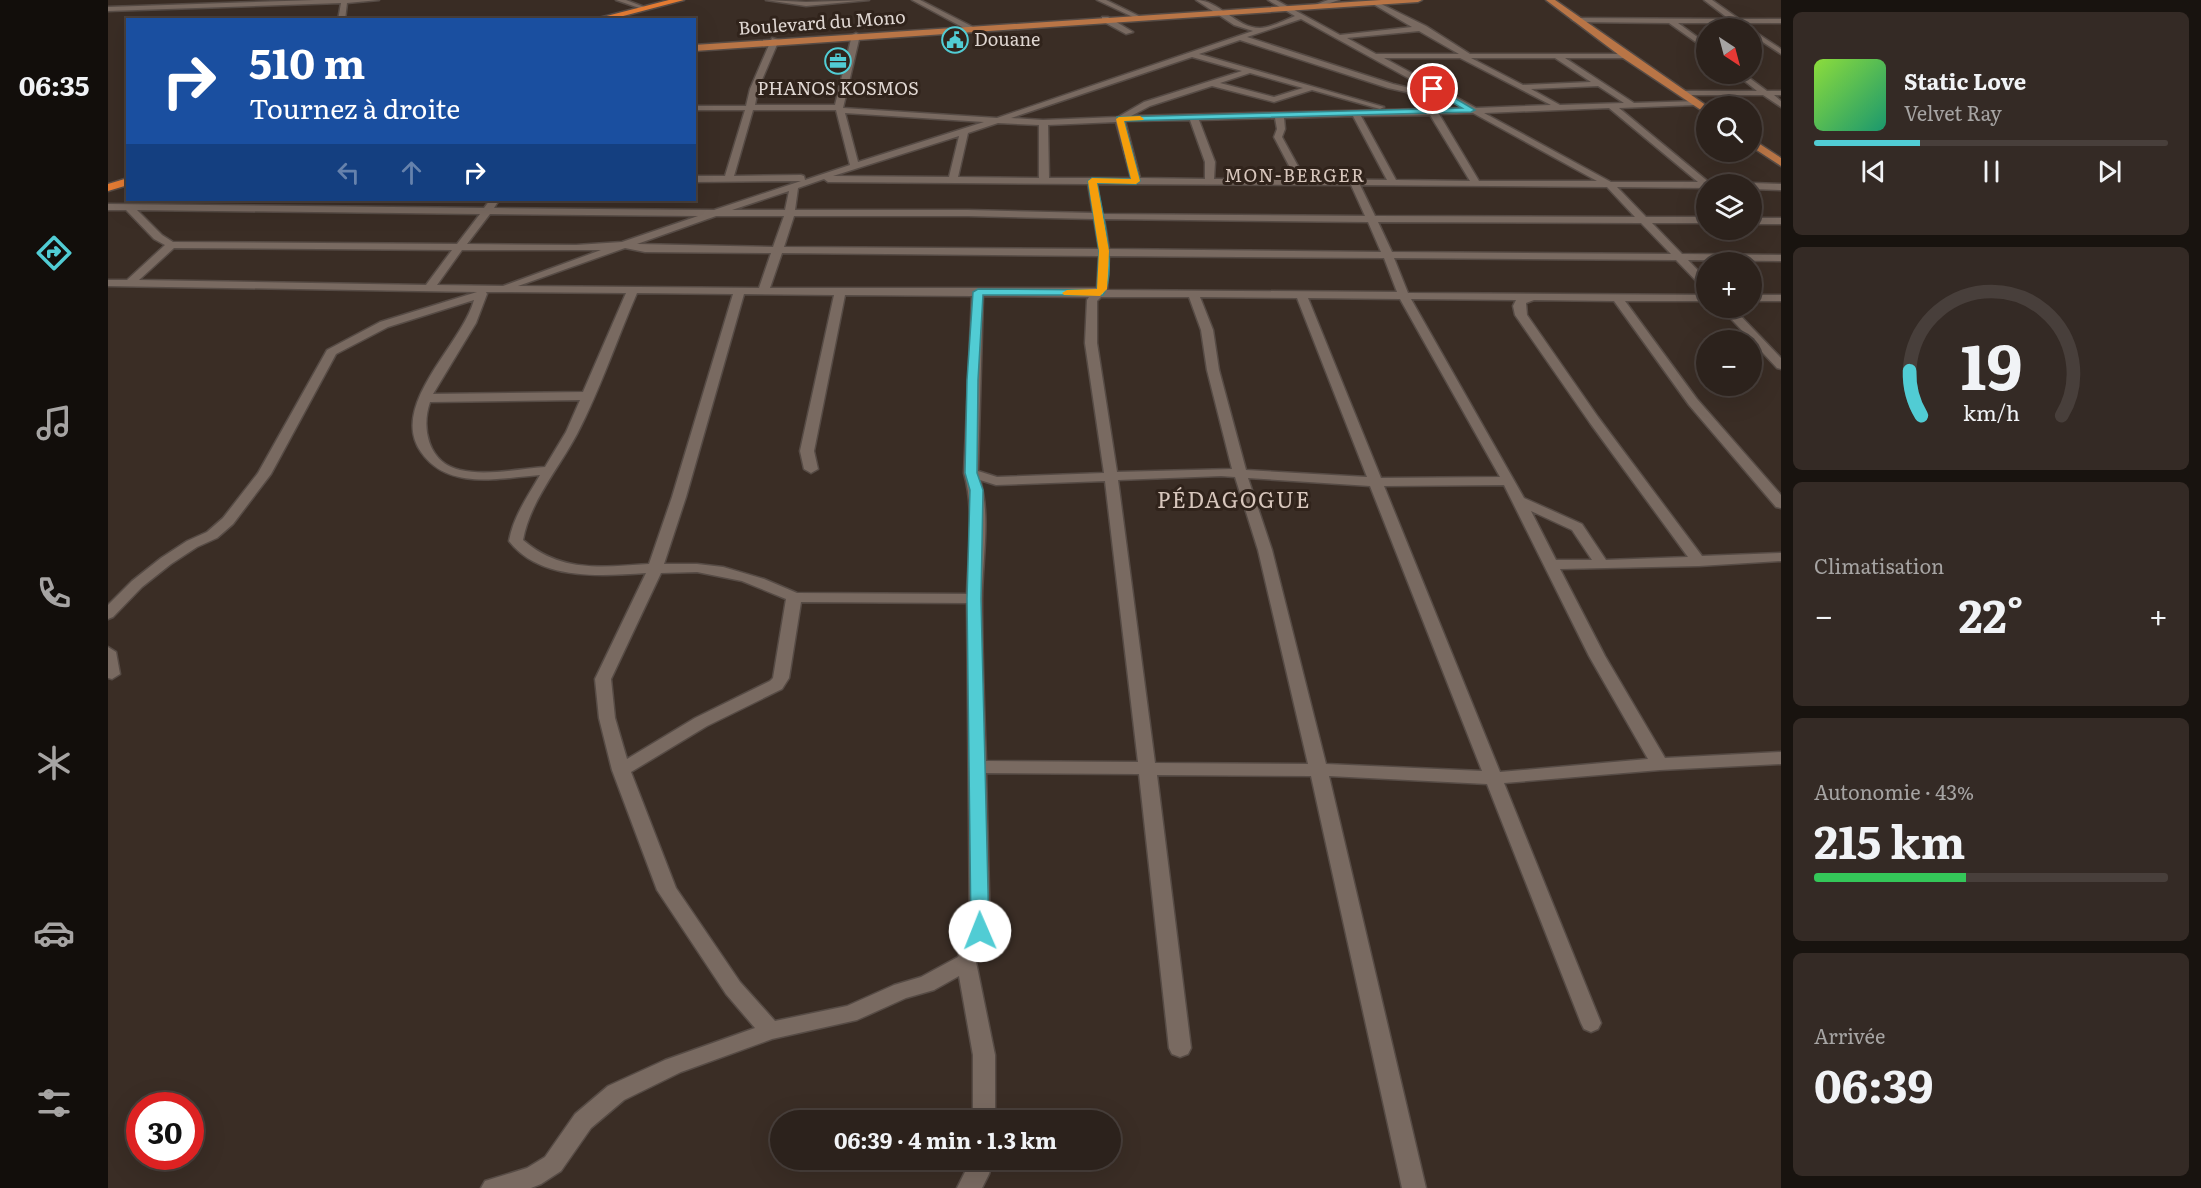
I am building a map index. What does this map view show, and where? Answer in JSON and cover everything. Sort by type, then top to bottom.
[{"type":"highway","points":[[615,18],[680,0]]},
{"type":"highway","points":[[603,18],[668,3]]},
{"type":"highway","points":[[108,188],[126,182]]},
{"type":"main road","name":"Boulevard du Mono","points":[[1286,8],[1391,0]]},
{"type":"main road","name":"Boulevard du Mono","points":[[856,36],[1418,0]]},
{"type":"main road","points":[[1550,0],[1695,103]]},
{"type":"main road","name":"Boulevard du Mono","points":[[696,47],[1220,12]]},
{"type":"main road","points":[[1762,149],[1781,163]]},
{"type":"street","points":[[108,9],[376,0]]},
{"type":"street","points":[[619,0],[644,8]]},
{"type":"street","points":[[769,0],[816,3],[866,0]]},
{"type":"street","points":[[915,0],[969,27]]},
{"type":"street","points":[[1100,0],[1137,17]]},
{"type":"street","points":[[1199,0],[1237,23],[1258,30]]},
{"type":"street","points":[[1271,0],[1610,184],[1696,274]]},
{"type":"street","points":[[1318,5],[1336,0]]},
{"type":"street","points":[[1707,0],[1733,18]]},
{"type":"street","points":[[342,18],[344,1]]},
{"type":"street","points":[[1375,3],[1469,56]]},
{"type":"street","points":[[108,614],[137,584],[166,561],[192,544],[212,535],[228,521],[264,474],[331,352],[346,342],[369,331],[628,245],[763,196],[995,121],[1300,17]]},
{"type":"street","points":[[1106,20],[1129,32]]},
{"type":"street","points":[[1576,20],[1696,21]]},
{"type":"street","points":[[1671,21],[1696,40]]},
{"type":"street","points":[[1762,21],[1781,21]]},
{"type":"street","points":[[1338,37],[1423,28]]},
{"type":"street","points":[[855,166],[840,109],[856,36]]},
{"type":"street","points":[[1239,37],[1390,86],[1453,100]]},
{"type":"street","points":[[1762,39],[1781,52]]},
{"type":"street","points":[[729,179],[754,89],[775,41]]},
{"type":"street","points":[[1191,54],[1397,112]]},
{"type":"street","points":[[1555,55],[1631,104]]},
{"type":"street","points":[[1374,56],[1626,56]]},
{"type":"street","points":[[1459,56],[1559,107]]},
{"type":"street","points":[[1119,119],[1147,104],[1249,71]]},
{"type":"street","points":[[1212,83],[1274,100],[1311,88]]},
{"type":"street","points":[[1520,87],[1600,84]]},
{"type":"street","points":[[1753,84],[1781,105]]},
{"type":"street","points":[[1681,93],[1781,93]]},
{"type":"street","points":[[696,108],[840,109],[1043,123],[1695,103]]},
{"type":"street","points":[[1610,105],[1696,176]]},
{"type":"street","points":[[1433,112],[1477,185]]},
{"type":"street","points":[[1355,113],[1393,183]]},
{"type":"street","points":[[1279,115],[1281,129],[1278,137],[1302,182]]},
{"type":"street","points":[[1194,118],[1210,162],[1209,183]]},
{"type":"street","points":[[1119,119],[1136,181]]},
{"type":"street","points":[[1043,123],[1044,181]]},
{"type":"street","points":[[953,181],[964,131]]},
{"type":"street","points":[[696,179],[1696,185]]},
{"type":"street","points":[[729,179],[790,213]]},
{"type":"street","points":[[1092,181],[1100,216],[1104,251],[1102,289],[1092,300],[1091,342],[1099,408],[1112,476],[1180,1048]]},
{"type":"street","points":[[1355,184],[1404,296],[1521,501],[1597,656],[1660,764]]},
{"type":"street","points":[[764,290],[790,213],[794,186]]},
{"type":"street","points":[[1762,186],[1781,187]]},
{"type":"street","points":[[428,289],[494,201]]},
{"type":"street","points":[[108,207],[1696,220]]},
{"type":"street","points":[[128,207],[158,237],[171,245],[459,245],[576,248],[628,245],[645,249],[1781,258]]},
{"type":"street","points":[[1762,220],[1781,221]]},
{"type":"street","points":[[130,283],[171,245]]},
{"type":"street","points":[[108,283],[428,289],[1696,297]]},
{"type":"street","points":[[633,289],[572,432],[518,530],[516,541],[521,547],[547,563],[583,570],[694,568],[725,571],[770,585],[794,597],[974,599]]},
{"type":"street","points":[[740,290],[682,488],[655,569],[603,679],[607,718],[621,770],[667,890],[734,988],[771,1031]]},
{"type":"street","points":[[811,469],[807,451],[840,292]]},
{"type":"street","points":[[978,292],[971,473],[976,490],[974,599],[980,931],[966,962],[984,1055],[984,1110]]},
{"type":"street","points":[[481,294],[471,323],[426,398],[418,424],[420,442],[440,466],[451,472],[467,475],[550,471]]},
{"type":"street","points":[[1193,294],[1207,330],[1213,370],[1240,473],[1265,550],[1355,922],[1414,1188]]},
{"type":"street","points":[[1301,294],[1591,1023]]},
{"type":"street","points":[[1616,296],[1693,402],[1781,504]]},
{"type":"street","points":[[1532,297],[1521,301],[1519,306],[1521,315],[1594,420],[1699,562]]},
{"type":"street","points":[[1762,298],[1781,298]]},
{"type":"street","points":[[1736,318],[1781,365]]},
{"type":"street","points":[[426,398],[587,396]]},
{"type":"street","points":[[971,473],[996,481],[1240,473],[1377,482],[1510,481]]},
{"type":"street","points":[[976,490],[996,481]]},
{"type":"street","points":[[1521,501],[1577,528],[1586,538],[1602,565]]},
{"type":"street","points":[[1551,564],[1602,565],[1781,557]]},
{"type":"street","points":[[621,770],[701,722],[777,685],[781,678],[794,597]]},
{"type":"street","points":[[108,652],[112,674]]},
{"type":"street","points":[[976,767],[1317,770],[1494,778],[1660,764],[1781,758]]},
{"type":"street","points":[[493,1188],[532,1177],[554,1164],[583,1121],[615,1093],[673,1066],[771,1031],[850,1014],[901,991],[927,984],[966,962]]},
{"type":"street","points":[[969,1188],[979,1170]]},
{"type":"slow traffic","points":[[1067,293],[1100,293],[1102,289],[1104,251],[1100,216],[1092,181],[1136,181],[1119,119],[1140,119]]},
{"type":"place","name":"Douane","points":[[955,40]]},
{"type":"place","name":"PHANOS KOSMOS","points":[[838,61]]},
{"type":"district","name":"MON-BERGER","points":[[1295,176]]},
{"type":"district","name":"PÉDAGOGUE","points":[[1234,500]]},
{"type":"route","points":[[980,931],[974,599],[977,522],[976,490],[971,473],[978,292],[1100,293],[1104,251],[1100,216],[1092,181],[1136,181],[1119,119],[1471,110],[1433,89]]}]
